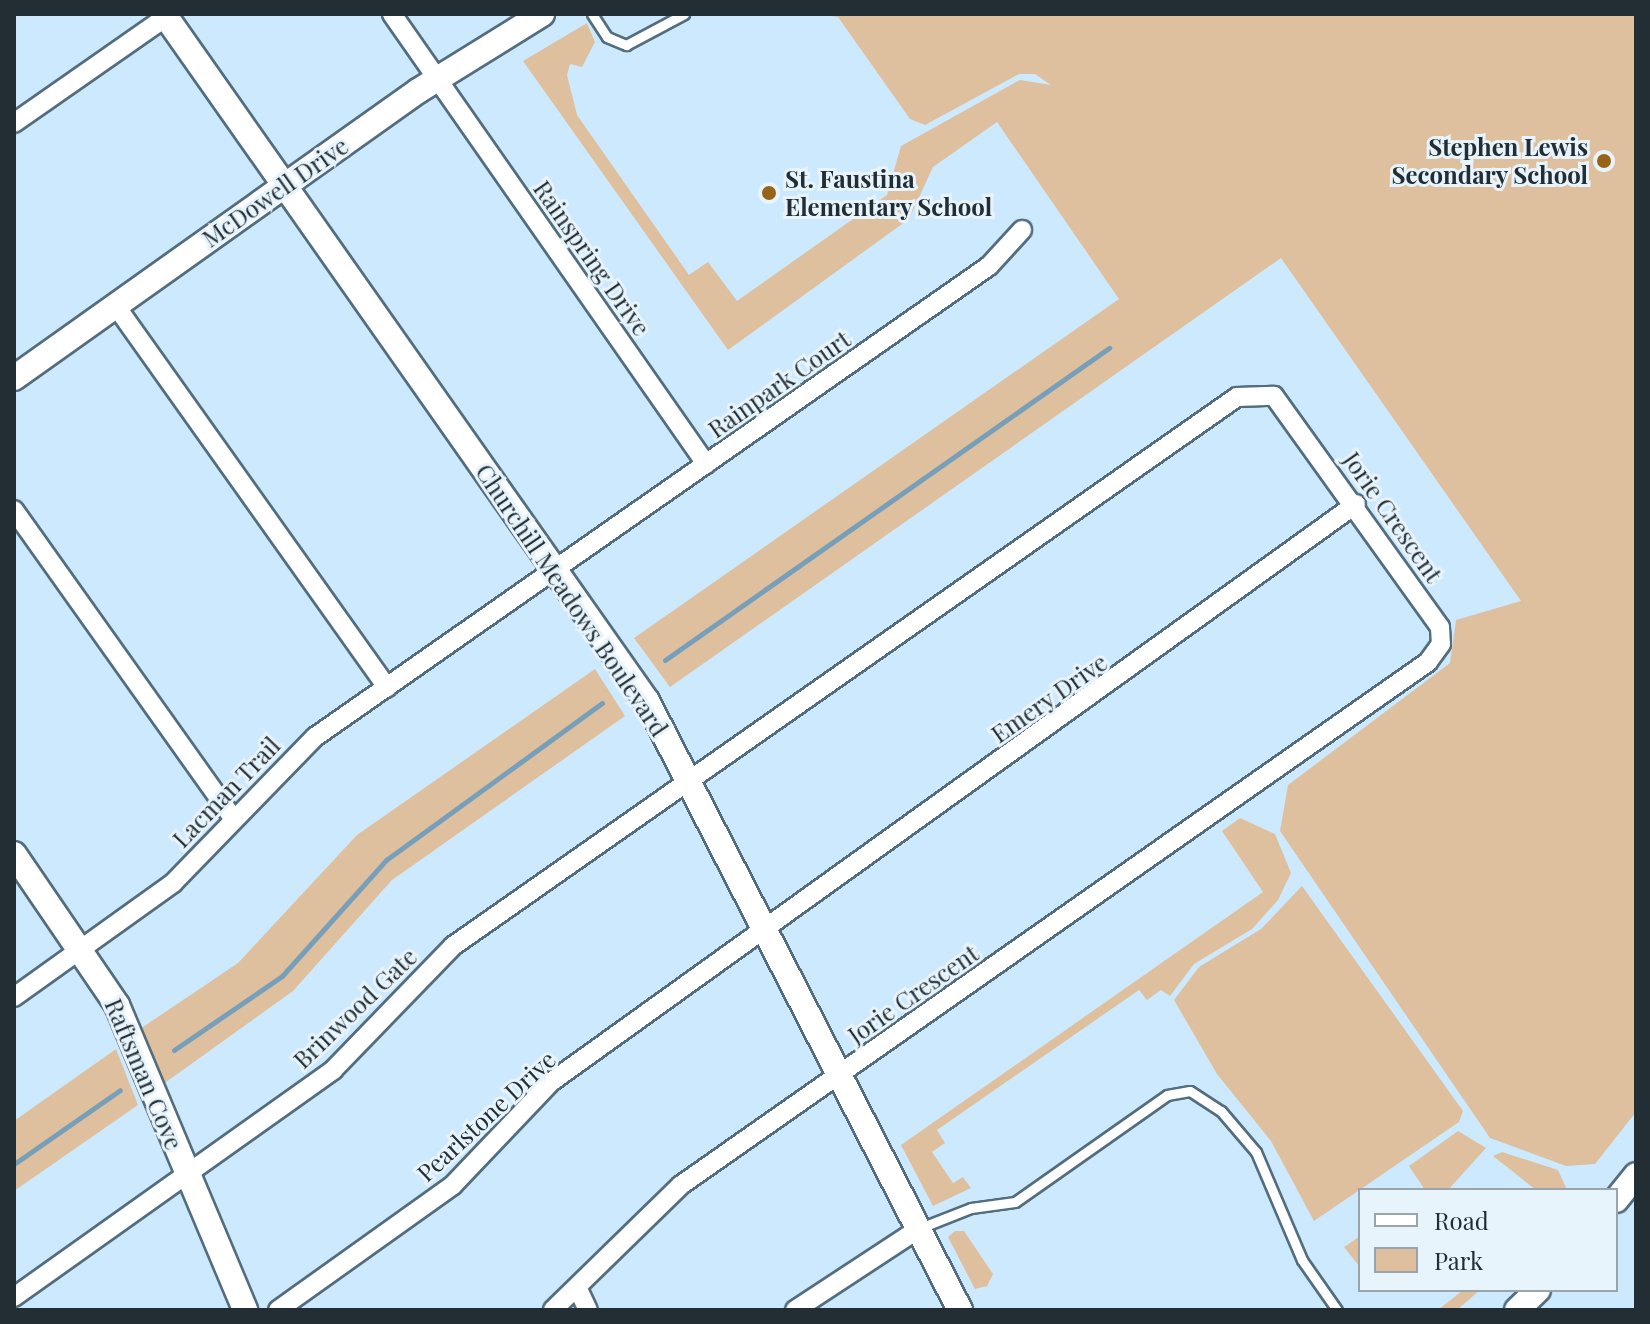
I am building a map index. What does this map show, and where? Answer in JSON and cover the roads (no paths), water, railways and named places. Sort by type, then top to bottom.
[{"type":"street","name":"Rainspring Drive","points":[[392,14],[706,464]]},
{"type":"street","name":"McDowell Drive","points":[[14,378],[437,78],[542,14]]},
{"type":"street","points":[[14,123],[165,16]]},
{"type":"street","name":"Churchill Meadows Boulevard","points":[[165,16],[647,701],[960,1310]]},
{"type":"street","name":"Rainpark Court","points":[[555,570],[989,266],[1022,230]]},
{"type":"street","points":[[116,306],[387,688]]},
{"type":"street","name":"Jorie Crescent","points":[[553,1310],[579,1291],[681,1185],[1428,662],[1441,644],[1440,627],[1356,504],[1274,396],[1237,397],[689,779]]},
{"type":"street","name":"Emery Drive","points":[[766,929],[1356,504]]},
{"type":"street","points":[[14,510],[232,817]]},
{"type":"street","name":"Lacman Trail","points":[[14,997],[173,883],[292,756],[555,570]]},
{"type":"street","name":"Brinwood Gate","points":[[14,1297],[333,1070],[453,946],[689,779]]},
{"type":"street","name":"Raftsman Cove","points":[[14,854],[117,1005],[245,1310]]},
{"type":"street","name":"Pearlstone Drive","points":[[278,1310],[453,1185],[551,1082],[766,929]]},
{"type":"street","points":[[795,1310],[917,1230]]},
{"type":"street","points":[[579,1291],[588,1310]]},
{"type":"street","points":[[1520,1309],[1536,1292]]},
{"type":"lane","points":[[592,14],[607,37],[626,45],[684,14]]},
{"type":"lane","points":[[917,1230],[971,1208],[1015,1202],[1167,1095],[1190,1091],[1221,1111],[1256,1152],[1300,1255],[1337,1310]]},
{"type":"waterway","points":[[665,660],[1109,348]]},
{"type":"waterway","points":[[174,1050],[282,976],[386,860],[602,703]]},
{"type":"waterway","points":[[14,1164],[120,1090]]},
{"type":"place","name":"Stephen Lewis Secondary School","points":[[1604,161]]},
{"type":"place","name":"St. Faustina Elementary School","points":[[769,193]]}]
